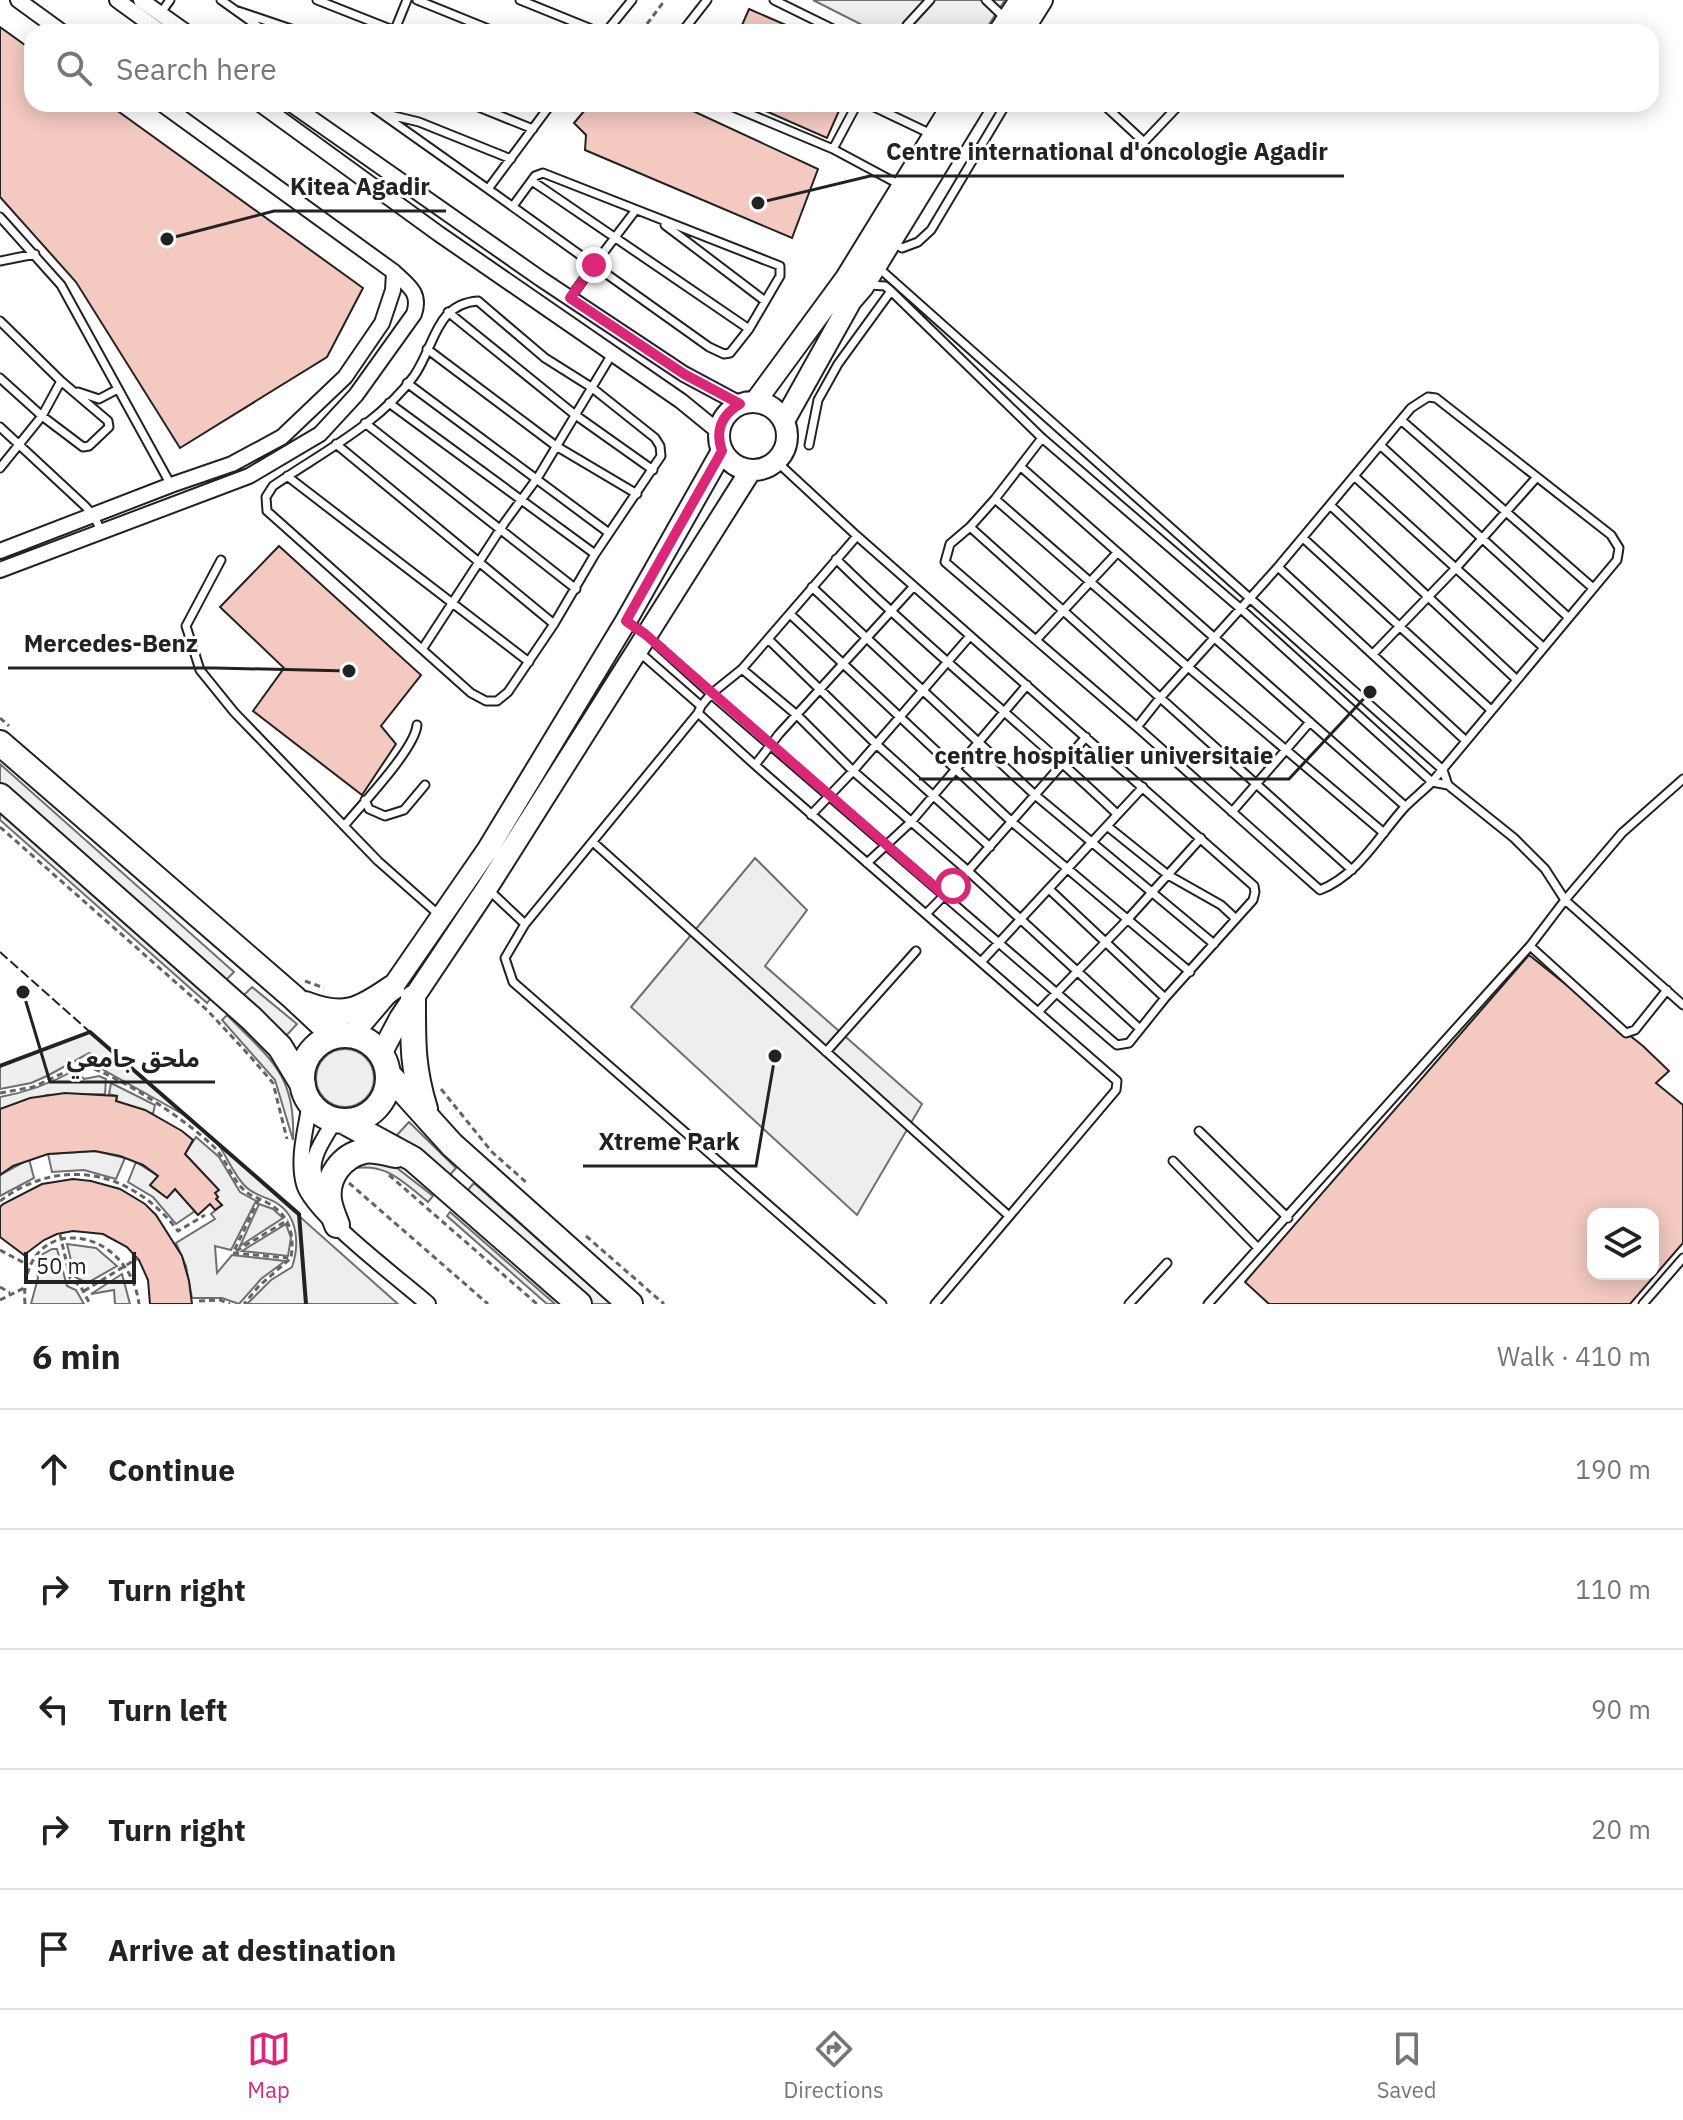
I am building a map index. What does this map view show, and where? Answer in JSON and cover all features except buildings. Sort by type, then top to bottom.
[{"type":"highway","points":[[0,743],[342,1037],[368,1042],[452,1145],[630,1304]]},
{"type":"highway","points":[[0,796],[251,1018],[280,1047],[317,1111],[413,1159],[579,1304]]},
{"type":"highway","points":[[299,1002],[339,1014],[403,993],[415,1077],[428,1119]]},
{"type":"highway","points":[[306,1094],[306,1061],[312,1051],[342,1037]]},
{"type":"highway","points":[[340,1121],[357,1120],[377,1107],[388,1086],[384,1064]]},
{"type":"highway","points":[[331,1219],[329,1187],[334,1171],[343,1162],[364,1151],[413,1159]]},
{"type":"street","points":[[18,0],[51,24]]},
{"type":"street","points":[[117,0],[150,24]]},
{"type":"street","points":[[141,0],[174,24]]},
{"type":"street","points":[[1011,24],[1020,0]]},
{"type":"street","points":[[1014,24],[1042,0]]},
{"type":"street","points":[[0,570],[249,476],[320,434],[356,395],[414,314],[418,302],[414,290],[394,272],[173,112]]},
{"type":"street","points":[[271,112],[439,234],[698,413],[734,464],[751,470],[776,461],[787,443],[784,421],[772,407],[747,403],[684,374],[303,112]]},
{"type":"street","points":[[784,421],[851,301],[863,287],[890,241],[941,140],[950,112]]},
{"type":"street","points":[[384,1064],[403,993],[439,916],[488,849],[626,621],[720,442],[724,417],[747,403],[846,278],[902,187],[967,112]]},
{"type":"street","points":[[0,551],[232,464],[282,437],[345,377],[382,323],[393,290],[394,272]]},
{"type":"street","points":[[342,1037],[403,993],[487,888],[751,470]]},
{"type":"street","points":[[306,1094],[302,1176],[305,1188],[331,1219],[428,1304]]},
{"type":"street","points":[[331,1219],[313,1178],[312,1165],[314,1157],[340,1121]]},
{"type":"lane","points":[[160,14],[170,0]]},
{"type":"lane","points":[[221,0],[255,24]]},
{"type":"lane","points":[[317,0],[376,24]]},
{"type":"lane","points":[[399,24],[407,0]]},
{"type":"lane","points":[[417,0],[476,24]]},
{"type":"lane","points":[[520,0],[579,24]]},
{"type":"lane","points":[[688,24],[707,0]]},
{"type":"lane","points":[[774,0],[823,24]]},
{"type":"lane","points":[[908,24],[930,0]]},
{"type":"lane","points":[[986,0],[1006,24]]},
{"type":"lane","points":[[612,24],[628,1]]},
{"type":"lane","points":[[235,10],[276,24]]},
{"type":"lane","points":[[378,112],[419,122],[511,159]]},
{"type":"lane","points":[[378,112],[714,351],[730,353],[749,329],[780,276],[780,266],[543,173],[538,174],[513,206]]},
{"type":"lane","points":[[491,112],[533,129]]},
{"type":"lane","points":[[488,189],[545,112]]},
{"type":"lane","points":[[745,112],[833,149],[902,187]]},
{"type":"lane","points":[[833,149],[853,112]]},
{"type":"lane","points":[[884,112],[941,140]]},
{"type":"lane","points":[[890,241],[902,248],[918,242],[931,230],[1001,112]]},
{"type":"lane","points":[[1112,112],[1144,142],[1172,112]]},
{"type":"lane","points":[[532,181],[749,329]]},
{"type":"lane","points":[[570,298],[635,211]]},
{"type":"lane","points":[[0,217],[61,285],[171,485]]},
{"type":"lane","points":[[656,219],[765,301]]},
{"type":"lane","points":[[0,261],[35,254]]},
{"type":"lane","points":[[876,264],[937,322],[1443,770],[1448,785]]},
{"type":"lane","points":[[863,287],[874,284],[891,291],[1042,438],[1241,609],[1432,782],[1448,785],[1514,838],[1545,869],[1565,900],[1683,1005]]},
{"type":"lane","points":[[809,445],[818,400],[838,364],[891,291]]},
{"type":"lane","points":[[478,301],[545,358],[591,387],[655,438],[660,446],[661,456],[653,470],[595,554],[529,662],[508,692],[497,701],[486,701],[471,693],[267,511],[266,497],[273,486],[336,444],[389,403],[415,375],[427,349],[448,312],[462,302],[478,301]]},
{"type":"lane","points":[[448,312],[574,414],[653,470]]},
{"type":"lane","points":[[0,321],[61,381],[108,421],[109,427],[89,446],[83,447],[0,378]]},
{"type":"lane","points":[[930,329],[937,322]]},
{"type":"lane","points":[[427,349],[556,446],[637,494]]},
{"type":"lane","points":[[423,648],[538,477],[612,354]]},
{"type":"lane","points":[[0,468],[42,416],[61,381]]},
{"type":"lane","points":[[407,383],[538,477],[609,533]]},
{"type":"lane","points":[[76,392],[99,399],[118,389]]},
{"type":"lane","points":[[1042,438],[995,499],[950,544],[945,562],[1320,890],[1336,884],[1352,870],[1405,806],[1443,770],[1617,560],[1619,548],[1611,535],[1436,398],[1428,397],[1411,408],[1250,600],[1137,727]]},
{"type":"lane","points":[[389,403],[595,554]]},
{"type":"lane","points":[[1401,420],[1593,588]]},
{"type":"lane","points":[[365,423],[576,589]]},
{"type":"lane","points":[[0,427],[94,516],[102,531]]},
{"type":"lane","points":[[336,444],[554,624]]},
{"type":"lane","points":[[1380,445],[1568,617]]},
{"type":"lane","points":[[640,642],[711,694],[1117,1045],[1129,1043],[1253,900],[1254,886],[776,461]]},
{"type":"lane","points":[[1021,467],[1405,806]]},
{"type":"lane","points":[[287,476],[529,662]]},
{"type":"lane","points":[[1354,476],[1543,647]]},
{"type":"lane","points":[[1373,654],[1456,568],[1537,477]]},
{"type":"lane","points":[[995,499],[1384,833]]},
{"type":"lane","points":[[1330,505],[1516,679]]},
{"type":"lane","points":[[970,527],[1352,870]]},
{"type":"lane","points":[[857,536],[742,669],[711,694],[594,843],[525,924],[505,958],[513,982],[882,1304]]},
{"type":"lane","points":[[1303,538],[1491,710]]},
{"type":"lane","points":[[1036,640],[1117,553]]},
{"type":"lane","points":[[836,559],[1117,814]]},
{"type":"lane","points":[[221,560],[186,626],[200,670],[268,749],[378,861],[439,916]]},
{"type":"lane","points":[[1278,567],[1465,740]]},
{"type":"lane","points":[[755,765],[914,586]]},
{"type":"lane","points":[[812,587],[1035,795],[1214,944]]},
{"type":"lane","points":[[790,614],[1012,822],[1190,972]]},
{"type":"lane","points":[[626,621],[640,642],[700,709],[755,765],[1117,1081],[1116,1090],[935,1304]]},
{"type":"lane","points":[[811,815],[970,636]]},
{"type":"lane","points":[[768,639],[820,692],[990,847]]},
{"type":"lane","points":[[742,669],[798,716],[853,771],[968,871],[1140,1029]]},
{"type":"lane","points":[[867,863],[911,822],[1027,685]]},
{"type":"lane","points":[[1232,812],[1310,722]]},
{"type":"lane","points":[[344,826],[404,753],[416,734],[417,725]]},
{"type":"lane","points":[[926,914],[990,847],[1086,737]]},
{"type":"lane","points":[[1208,1304],[1530,946],[1622,833],[1683,779]]},
{"type":"lane","points":[[365,800],[369,809],[385,816],[404,810],[425,785]]},
{"type":"lane","points":[[981,962],[1143,787]]},
{"type":"lane","points":[[1107,826],[1168,875],[1221,905],[1235,918]]},
{"type":"lane","points":[[1038,1012],[1201,838]]},
{"type":"lane","points":[[594,843],[1009,1216]]},
{"type":"lane","points":[[487,888],[525,924]]},
{"type":"lane","points":[[1050,890],[1165,998]]},
{"type":"lane","points":[[1530,946],[1626,1033],[1635,1030],[1667,990]]},
{"type":"lane","points":[[826,1052],[916,951]]},
{"type":"lane","points":[[1199,1131],[1288,1218]]},
{"type":"lane","points":[[1173,1161],[1258,1248]]},
{"type":"lane","points":[[1643,1304],[1683,1258]]},
{"type":"lane","points":[[1129,1304],[1167,1263]]},
{"type":"path","points":[[647,24],[665,0]]},
{"type":"path","points":[[0,827],[207,1010],[273,1083],[288,1142],[303,1151]]},
{"type":"path","points":[[0,1093],[33,1087],[76,1067],[93,1068],[162,1106],[212,1145],[224,1158],[242,1189],[273,1206],[288,1220],[293,1244],[291,1258],[244,1304]]},
{"type":"path","points":[[437,1082],[443,1095],[492,1152],[535,1191]]},
{"type":"path","points":[[377,1170],[390,1175],[537,1304]]},
{"type":"path","points":[[334,1171],[488,1304]]},
{"type":"path","points":[[0,1201],[36,1180],[64,1174],[85,1175],[117,1182],[140,1193],[160,1209],[178,1231],[205,1215]]},
{"type":"path","points":[[233,1253],[259,1199]]},
{"type":"path","points":[[233,1253],[288,1220]]},
{"type":"path","points":[[579,1231],[664,1304]]},
{"type":"path","points":[[60,1234],[70,1278],[84,1291],[90,1304]]},
{"type":"path","points":[[25,1304],[28,1265],[44,1246],[61,1240],[90,1240],[107,1248],[125,1266],[139,1304]]},
{"type":"path","points":[[0,1256],[2,1251],[28,1265]]},
{"type":"path","points":[[233,1253],[291,1258]]},
{"type":"path","points":[[84,1291],[138,1258]]},
{"type":"path","points":[[0,1287],[12,1294]]},
{"type":"path","points":[[0,1300],[24,1288]]},
{"type":"path","points":[[199,1301],[220,1300],[230,1304]]},
{"type":"shaded area","points":[[813,0],[1005,0],[989,24],[860,24]]},
{"type":"shaded area","points":[[0,764],[234,972],[225,981],[0,782]]},
{"type":"shaded area","points":[[0,813],[210,999],[207,1003],[0,820]]},
{"type":"shaded area","points":[[755,858],[807,910],[765,966],[922,1104],[857,1215],[631,1007]]},
{"type":"shaded area","points":[[252,987],[297,1024],[285,1037],[243,996]]},
{"type":"shaded area","points":[[227,1015],[268,1056],[285,1083],[293,1117],[293,1140],[275,1080],[222,1020]]},
{"type":"shaded area","points":[[90,1032],[186,1116],[102,1069],[98,1056],[89,1053],[31,1083],[0,1089],[0,1066]]},
{"type":"shaded area","points":[[345,1049],[356,1051],[365,1058],[372,1067],[372,1089],[365,1098],[356,1105],[345,1107],[334,1105],[325,1098],[318,1089],[316,1078],[318,1067],[325,1058],[334,1051]]},
{"type":"shaded area","points":[[75,1070],[84,1079],[99,1076],[106,1079],[105,1094],[47,1095],[0,1109],[0,1097],[39,1087]]},
{"type":"shaded area","points":[[111,1083],[155,1105],[153,1114],[116,1101],[117,1096],[109,1094]]},
{"type":"shaded area","points":[[409,1122],[456,1168],[448,1177],[397,1135]]},
{"type":"shaded area","points":[[196,1137],[219,1157],[240,1192],[256,1201],[231,1250],[215,1246],[217,1273],[232,1255],[285,1261],[261,1279],[239,1304],[222,1298],[192,1298],[186,1266],[176,1243],[215,1219],[211,1214],[222,1205],[216,1199],[218,1189],[185,1154]]},
{"type":"shaded area","points":[[218,1144],[398,1304],[247,1304],[271,1280],[292,1267],[296,1233],[285,1210],[253,1192],[237,1177]]},
{"type":"shaded area","points":[[95,1151],[125,1158],[116,1179],[84,1170],[52,1172],[48,1154]]},
{"type":"shaded area","points":[[362,1158],[393,1165],[433,1196],[428,1202],[401,1180],[384,1171],[351,1169]]},
{"type":"shaded area","points":[[29,1159],[34,1178],[0,1196],[0,1175]]},
{"type":"shaded area","points":[[136,1162],[158,1176],[151,1186],[167,1198],[175,1189],[195,1211],[176,1224],[153,1197],[128,1182]]},
{"type":"shaded area","points":[[474,1183],[611,1304],[592,1304],[466,1192]]},
{"type":"shaded area","points":[[259,1204],[273,1209],[283,1218],[240,1246]]},
{"type":"shaded area","points":[[450,1212],[555,1304],[547,1304],[447,1216]]},
{"type":"shaded area","points":[[286,1224],[291,1238],[288,1256],[242,1251]]},
{"type":"shaded area","points":[[67,1244],[96,1248],[117,1266],[87,1283],[75,1277]]},
{"type":"shaded area","points":[[57,1249],[67,1286],[76,1290],[84,1304],[31,1304],[38,1278],[36,1265],[43,1254]]},
{"type":"shaded area","points":[[122,1274],[130,1304],[115,1304],[114,1290],[91,1294]]},
{"type":"fence","points":[[0,952],[90,1032]]},
{"type":"wall","points":[[0,1066],[90,1032],[299,1214],[306,1304]]},
{"type":"place","name":"Centre international d'oncologie Agadir","points":[[758,203]]},
{"type":"place","name":"Kitea Agadir","points":[[167,239]]},
{"type":"place","name":"Mercedes-Benz","points":[[349,671]]},
{"type":"place","name":"centre hospitalier universitaie","points":[[1370,692]]},
{"type":"place","name":"ملحق جامعي","points":[[23,992]]},
{"type":"place","name":"Xtreme Park","points":[[775,1056]]},
{"type":"route","points":[[594,265],[570,298],[684,374],[740,404],[724,417],[719,434],[722,451],[626,621],[645,634],[944,895],[953,886]]}]
